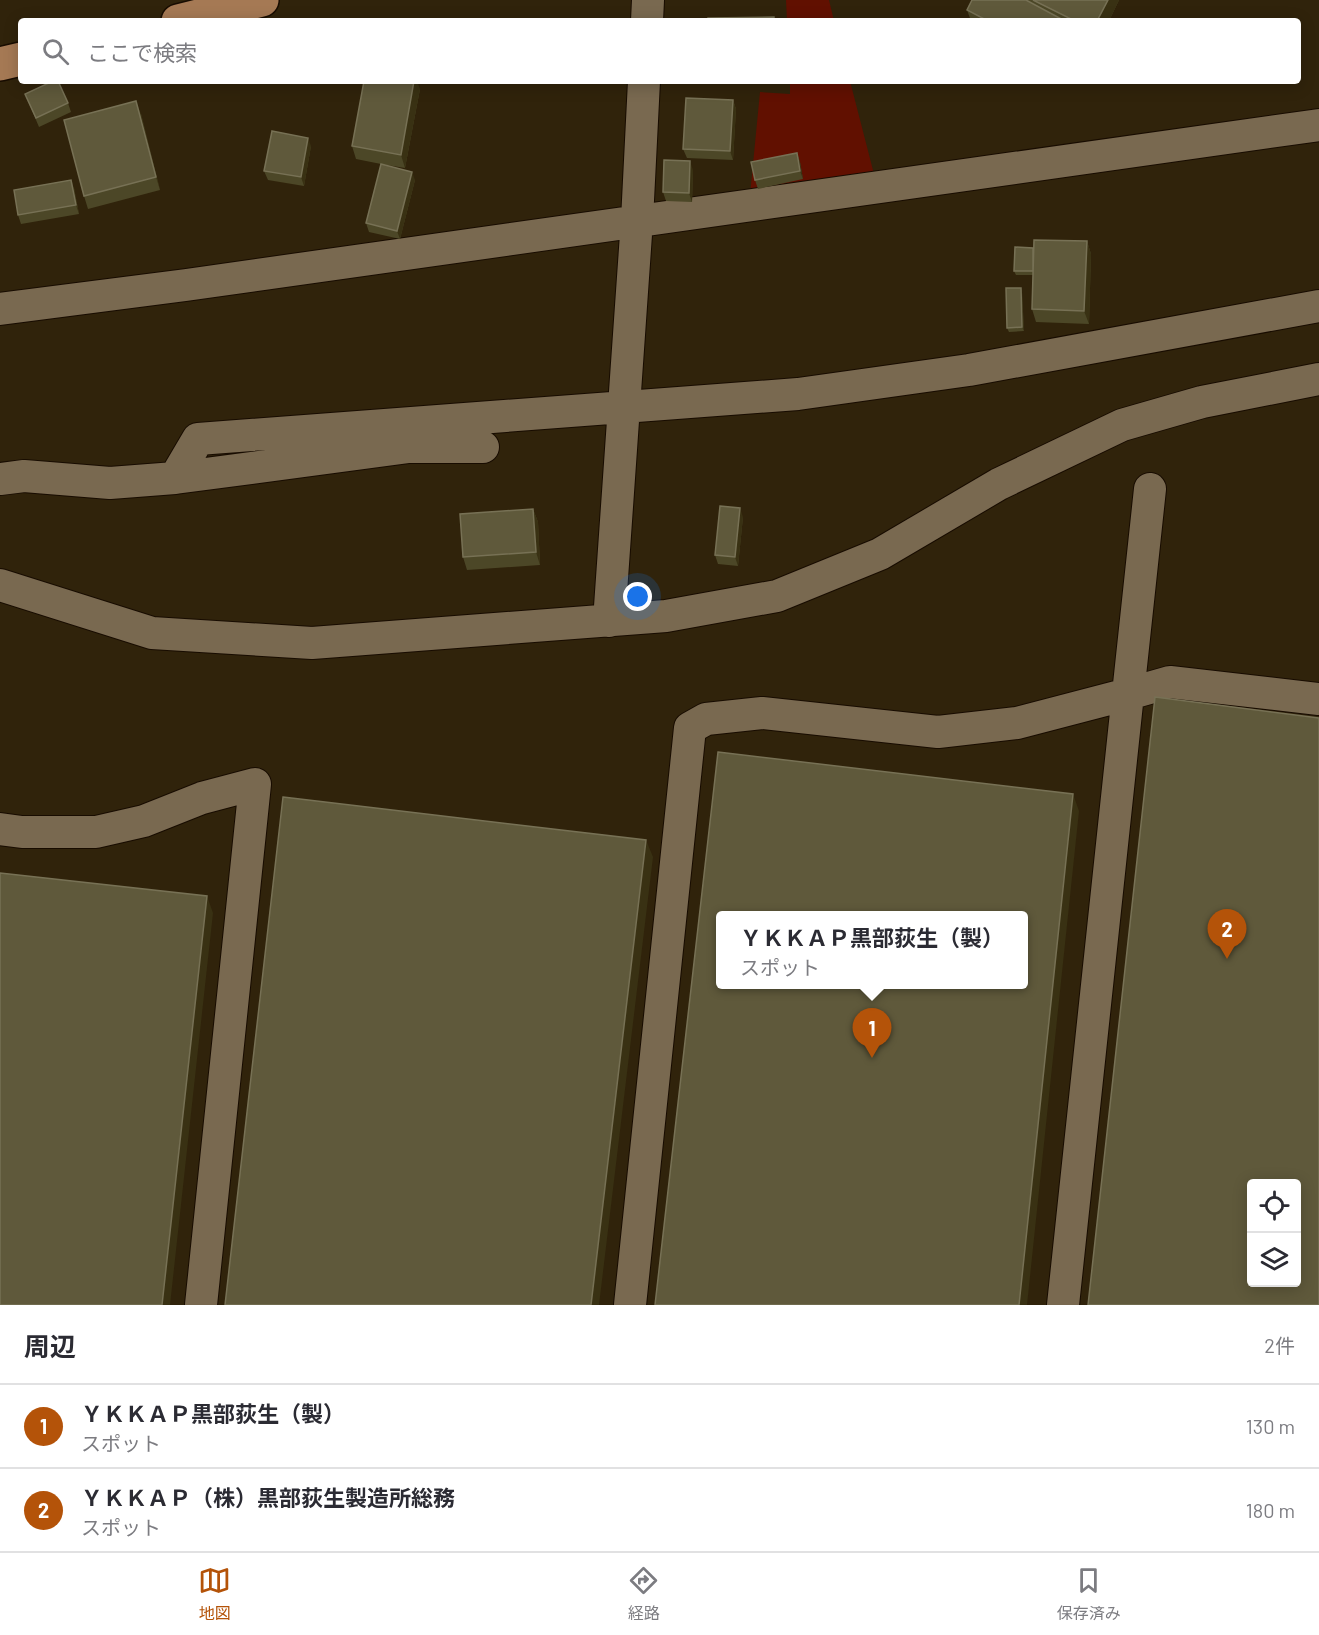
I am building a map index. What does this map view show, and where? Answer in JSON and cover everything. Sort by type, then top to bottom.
[{"type":"main road","points":[[190,18],[262,0]]},
{"type":"main road","points":[[0,64],[18,60]]},
{"type":"street","points":[[647,18],[648,0]]},
{"type":"street","points":[[609,621],[637,220],[644,84]]},
{"type":"street","points":[[0,309],[186,285],[1319,125]]},
{"type":"street","points":[[175,478],[198,439],[798,394],[969,370],[1319,306]]},
{"type":"street","points":[[0,585],[152,633],[312,643],[666,616],[777,596],[880,554],[999,484],[1122,425],[1202,402],[1319,379]]},
{"type":"street","points":[[0,479],[24,476],[110,483],[175,478],[409,447],[483,447]]},
{"type":"street","points":[[1063,1305],[1150,489]]},
{"type":"street","points":[[630,1305],[690,728],[706,719],[762,712],[938,732],[1017,723],[1170,682],[1319,699]]},
{"type":"street","points":[[0,829],[22,832],[96,832],[144,821],[202,798],[255,784],[201,1305]]},
{"type":"shaded area","points":[[786,0],[829,0],[833,18],[787,18]]},
{"type":"shaded area","points":[[790,84],[851,84],[875,178],[750,195],[760,92],[790,94]]},
{"type":"building","points":[[972,0],[1026,0],[1059,18],[982,18],[967,10]]},
{"type":"building","points":[[1033,0],[1108,0],[1099,18],[1069,18]]},
{"type":"building","points":[[774,17],[774,18],[708,18]]},
{"type":"building","points":[[47,84],[59,84],[68,103],[36,118],[25,94]]},
{"type":"building","points":[[363,84],[413,84],[401,155],[352,146]]},
{"type":"building","points":[[686,98],[733,100],[730,151],[683,149]]},
{"type":"building","points":[[136,101],[156,177],[84,196],[64,120]]},
{"type":"building","points":[[272,131],[308,138],[301,177],[264,171]]},
{"type":"building","points":[[797,153],[800,171],[755,180],[751,162]]},
{"type":"building","points":[[664,160],[690,161],[689,193],[663,192]]},
{"type":"building","points":[[381,164],[412,172],[397,231],[366,223]]},
{"type":"building","points":[[71,180],[76,205],[18,215],[14,190]]},
{"type":"building","points":[[1034,240],[1087,241],[1084,311],[1032,309]]},
{"type":"building","points":[[1015,247],[1033,248],[1033,271],[1014,271]]},
{"type":"building","points":[[1006,288],[1021,288],[1022,327],[1007,328]]},
{"type":"building","points":[[720,506],[740,508],[735,557],[715,555]]},
{"type":"building","points":[[533,509],[536,552],[463,557],[460,514]]},
{"type":"building","points":[[1155,697],[1319,718],[1319,1305],[1088,1305]]},
{"type":"building","points":[[718,752],[1073,794],[1019,1305],[655,1305]]},
{"type":"building","points":[[283,797],[646,840],[591,1305],[225,1305]]},
{"type":"building","points":[[0,873],[207,896],[162,1305],[0,1305]]},
{"type":"place","name":"ＹＫＫＡＰ（株）黒部荻生製造所総務","points":[[1227,959]]},
{"type":"place","name":"ＹＫＫＡＰ黒部荻生（製）","points":[[872,1058]]}]
